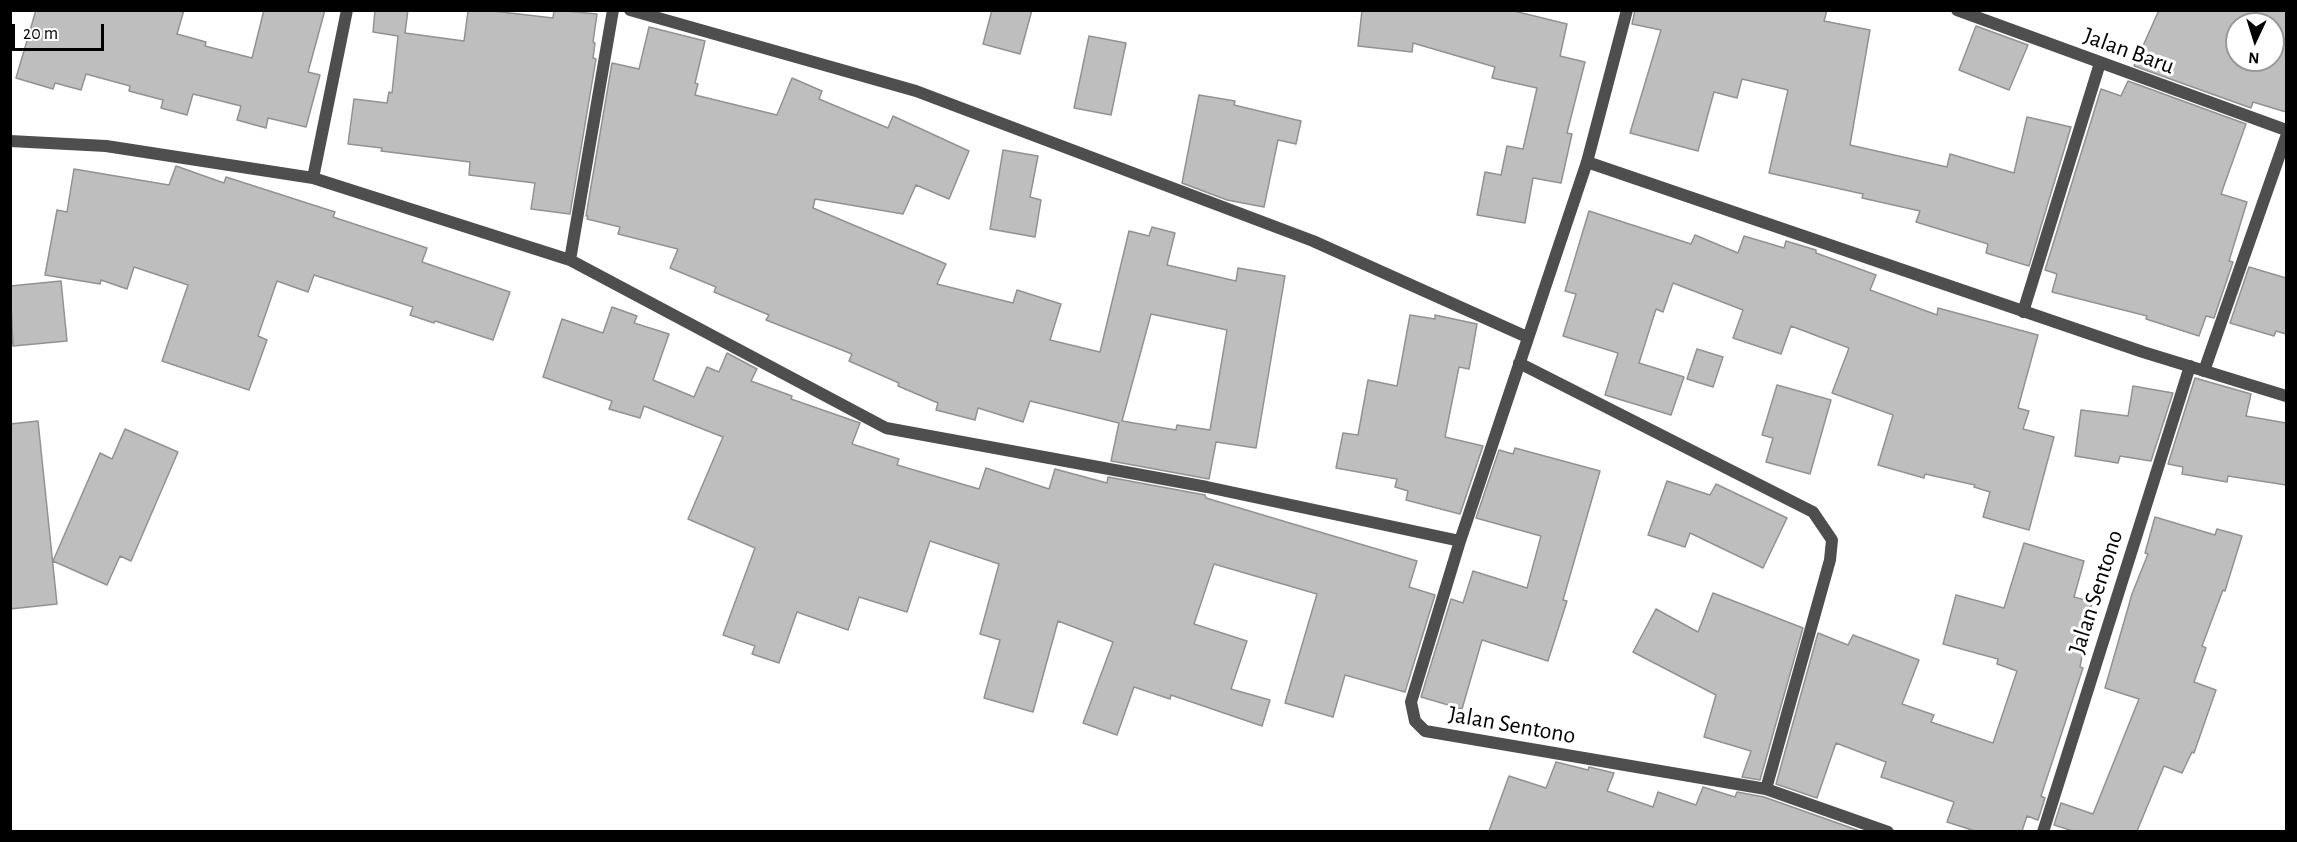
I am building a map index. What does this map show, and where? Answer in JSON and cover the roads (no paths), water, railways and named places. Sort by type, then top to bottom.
[{"type":"street","points":[[313,178],[347,10]]},
{"type":"street","points":[[570,260],[613,10]]},
{"type":"street","points":[[630,10],[916,91],[1313,241],[1527,337]]},
{"type":"street","name":"Jalan Sentono","points":[[1627,10],[1587,162],[1492,442],[1411,702],[1414,721],[1425,731],[1766,789],[1888,831]]},
{"type":"street","name":"Jalan Baru","points":[[1957,10],[2286,130]]},
{"type":"street","points":[[2023,312],[2100,63]]},
{"type":"street","points":[[2204,371],[2286,137]]},
{"type":"street","points":[[10,141],[106,146],[313,178],[570,260],[886,428],[1207,487],[1460,541]]},
{"type":"street","points":[[1587,162],[2023,312],[2286,396]]},
{"type":"street","points":[[1519,363],[1814,512],[1832,540],[1830,560],[1766,789]]},
{"type":"street","name":"Jalan Sentono","points":[[2043,831],[2190,366]]}]
